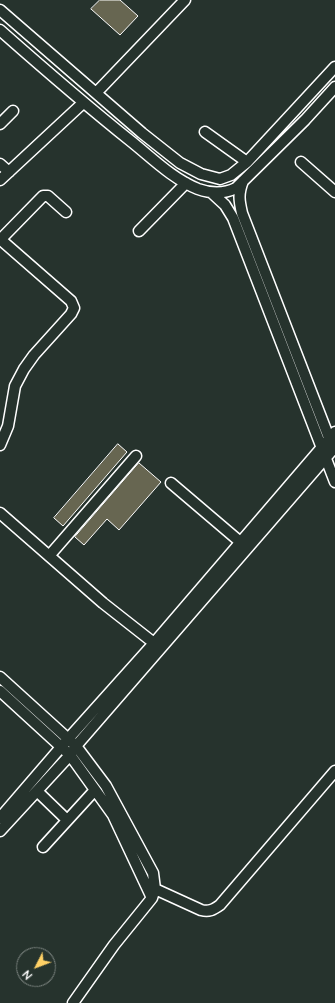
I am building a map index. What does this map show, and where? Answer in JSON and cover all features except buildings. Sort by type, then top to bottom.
[{"type":"street","points":[[96,94],[185,0]]},
{"type":"street","points":[[0,10],[96,94],[180,163],[200,174],[220,178],[231,175],[246,162],[335,67]]},
{"type":"street","points":[[0,30],[83,103],[177,178],[212,193],[225,205],[233,218],[335,482]]},
{"type":"street","points":[[212,193],[227,192],[236,188],[335,87]]},
{"type":"street","points":[[0,180],[83,103]]},
{"type":"street","points":[[0,124],[13,111]]},
{"type":"street","points":[[205,132],[246,162]]},
{"type":"street","points":[[301,162],[335,192]]},
{"type":"street","points":[[0,164],[9,172]]},
{"type":"street","points":[[243,181],[239,191],[239,200],[242,213],[334,444]]},
{"type":"street","points":[[139,231],[186,183]]},
{"type":"street","points":[[0,445],[8,426],[15,386],[21,374],[34,355],[71,314],[74,308],[71,301],[0,239],[43,196],[48,196],[66,212]]},
{"type":"street","points":[[244,545],[321,448],[334,444]]},
{"type":"street","points":[[0,818],[62,747],[72,742],[244,545],[325,458],[334,444]]},
{"type":"street","points":[[49,556],[136,456]]},
{"type":"street","points":[[171,483],[244,545]]},
{"type":"street","points":[[1,517],[103,603],[157,646]]},
{"type":"street","points":[[0,677],[72,742],[106,786],[142,850],[153,873],[154,894],[114,945],[73,1003]]},
{"type":"street","points":[[0,691],[70,755],[112,815],[154,894],[207,912],[220,905],[335,771]]},
{"type":"street","points":[[0,831],[70,755],[72,742]]},
{"type":"street","points":[[43,847],[95,790]]},
{"type":"street","points":[[37,791],[68,820]]}]
